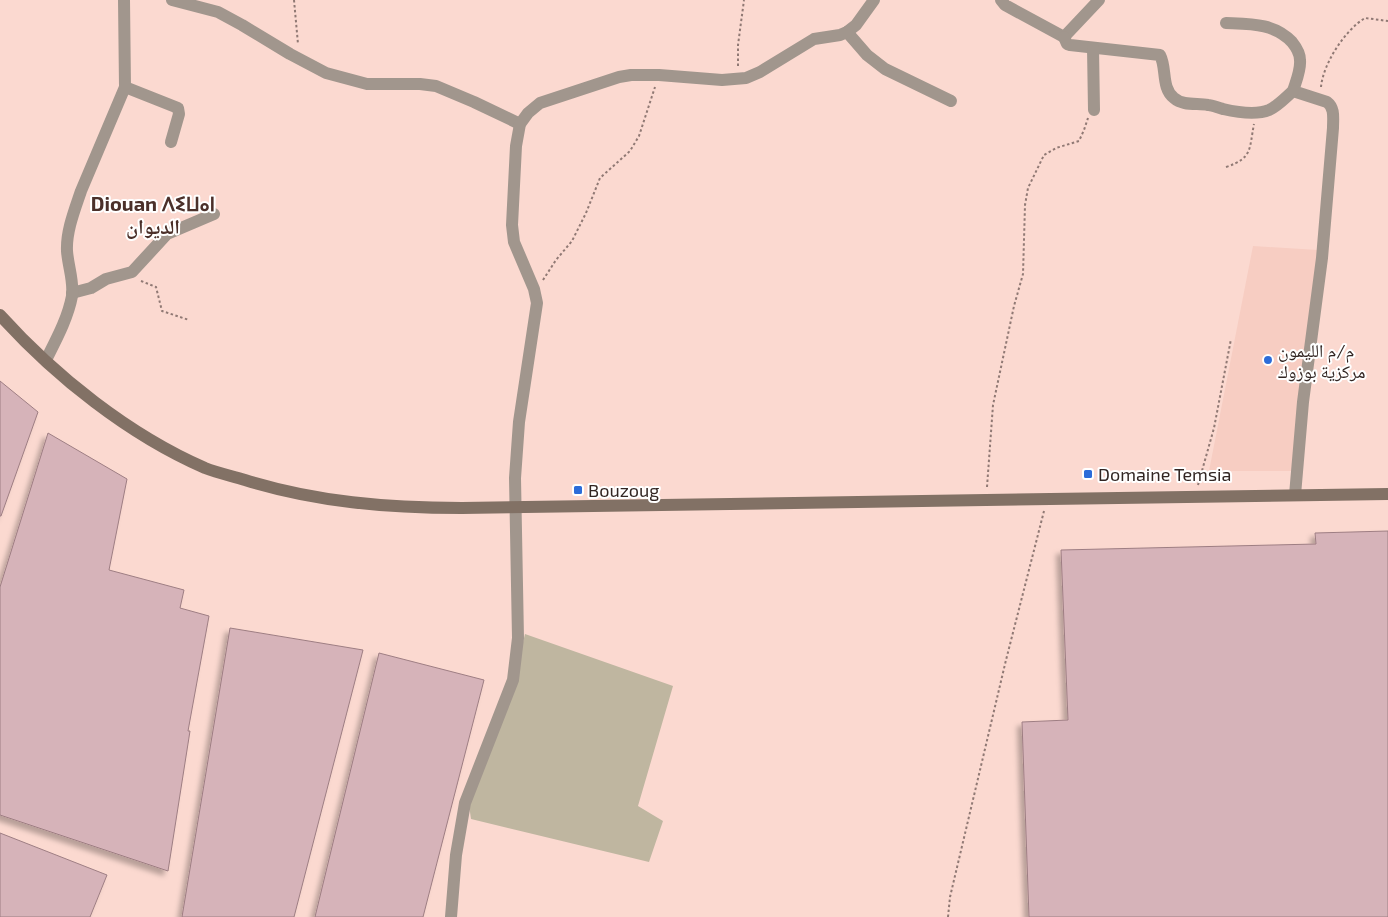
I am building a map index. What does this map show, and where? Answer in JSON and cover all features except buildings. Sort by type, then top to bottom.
[{"type":"main road","points":[[0,315],[56,371],[103,409],[172,452],[215,472],[276,490],[333,501],[434,508],[1388,494]]},
{"type":"street","points":[[46,360],[69,309],[72,293],[67,245],[75,209],[125,87],[124,0]]},
{"type":"street","points":[[172,0],[218,12],[326,73],[367,84],[420,84],[436,86],[520,124]]},
{"type":"street","points":[[451,917],[456,855],[465,803],[513,680],[518,638],[515,478],[519,422],[537,303],[514,242],[512,225],[516,146],[520,124],[528,113],[540,103],[619,77],[658,75],[722,80],[746,78],[760,72],[814,39],[847,32],[859,21],[874,0]]},
{"type":"street","points":[[1001,0],[1005,5],[1064,37],[1067,44],[1160,55],[1163,62],[1165,82],[1174,98],[1183,102],[1208,104],[1240,112],[1256,112],[1269,109],[1294,91],[1300,60],[1298,51],[1288,38],[1268,26],[1226,23]]},
{"type":"street","points":[[1064,37],[1099,0]]},
{"type":"street","points":[[847,32],[867,55],[885,69],[951,101]]},
{"type":"street","points":[[1093,48],[1094,110]]},
{"type":"street","points":[[125,87],[178,108],[179,114],[171,142]]},
{"type":"street","points":[[1294,91],[1330,104],[1333,115],[1322,258],[1303,402],[1295,495]]},
{"type":"street","points":[[72,293],[91,288],[106,279],[125,275],[136,268],[167,234],[214,214]]},
{"type":"path","points":[[294,0],[299,59]]},
{"type":"path","points":[[737,79],[738,45],[744,0]]},
{"type":"path","points":[[1320,99],[1323,74],[1335,52],[1353,27],[1365,18],[1388,21]]},
{"type":"path","points":[[534,292],[572,241],[600,178],[630,151],[639,136],[658,75]]},
{"type":"path","points":[[986,500],[993,405],[1014,306],[1023,274],[1025,204],[1028,188],[1044,155],[1056,148],[1079,141],[1088,117],[1094,110]]},
{"type":"path","points":[[1226,168],[1242,161],[1248,154],[1256,112]]},
{"type":"path","points":[[125,275],[156,287],[162,311],[189,320]]},
{"type":"path","points":[[1195,497],[1214,428],[1231,339]]},
{"type":"path","points":[[948,917],[950,897],[1003,670],[1047,499]]},
{"type":"shaded area","name":"م/م الليمون مركزية بوزوك","points":[[1253,246],[1318,250],[1292,471],[1209,471]]},
{"type":"shaded area","points":[[525,634],[673,686],[638,806],[663,821],[649,862],[471,819],[469,805],[509,700]]},
{"type":"place","name":"م/م الليمون مركزية بوزوك","points":[[1268,360]]},
{"type":"place","name":"Domaine Temsia","points":[[1088,474]]},
{"type":"place","name":"Bouzoug","points":[[578,490]]},
{"type":"district","name":"Diouan ⴷⵉⵡⴰⵏ الديوان","points":[[153,214]]}]
